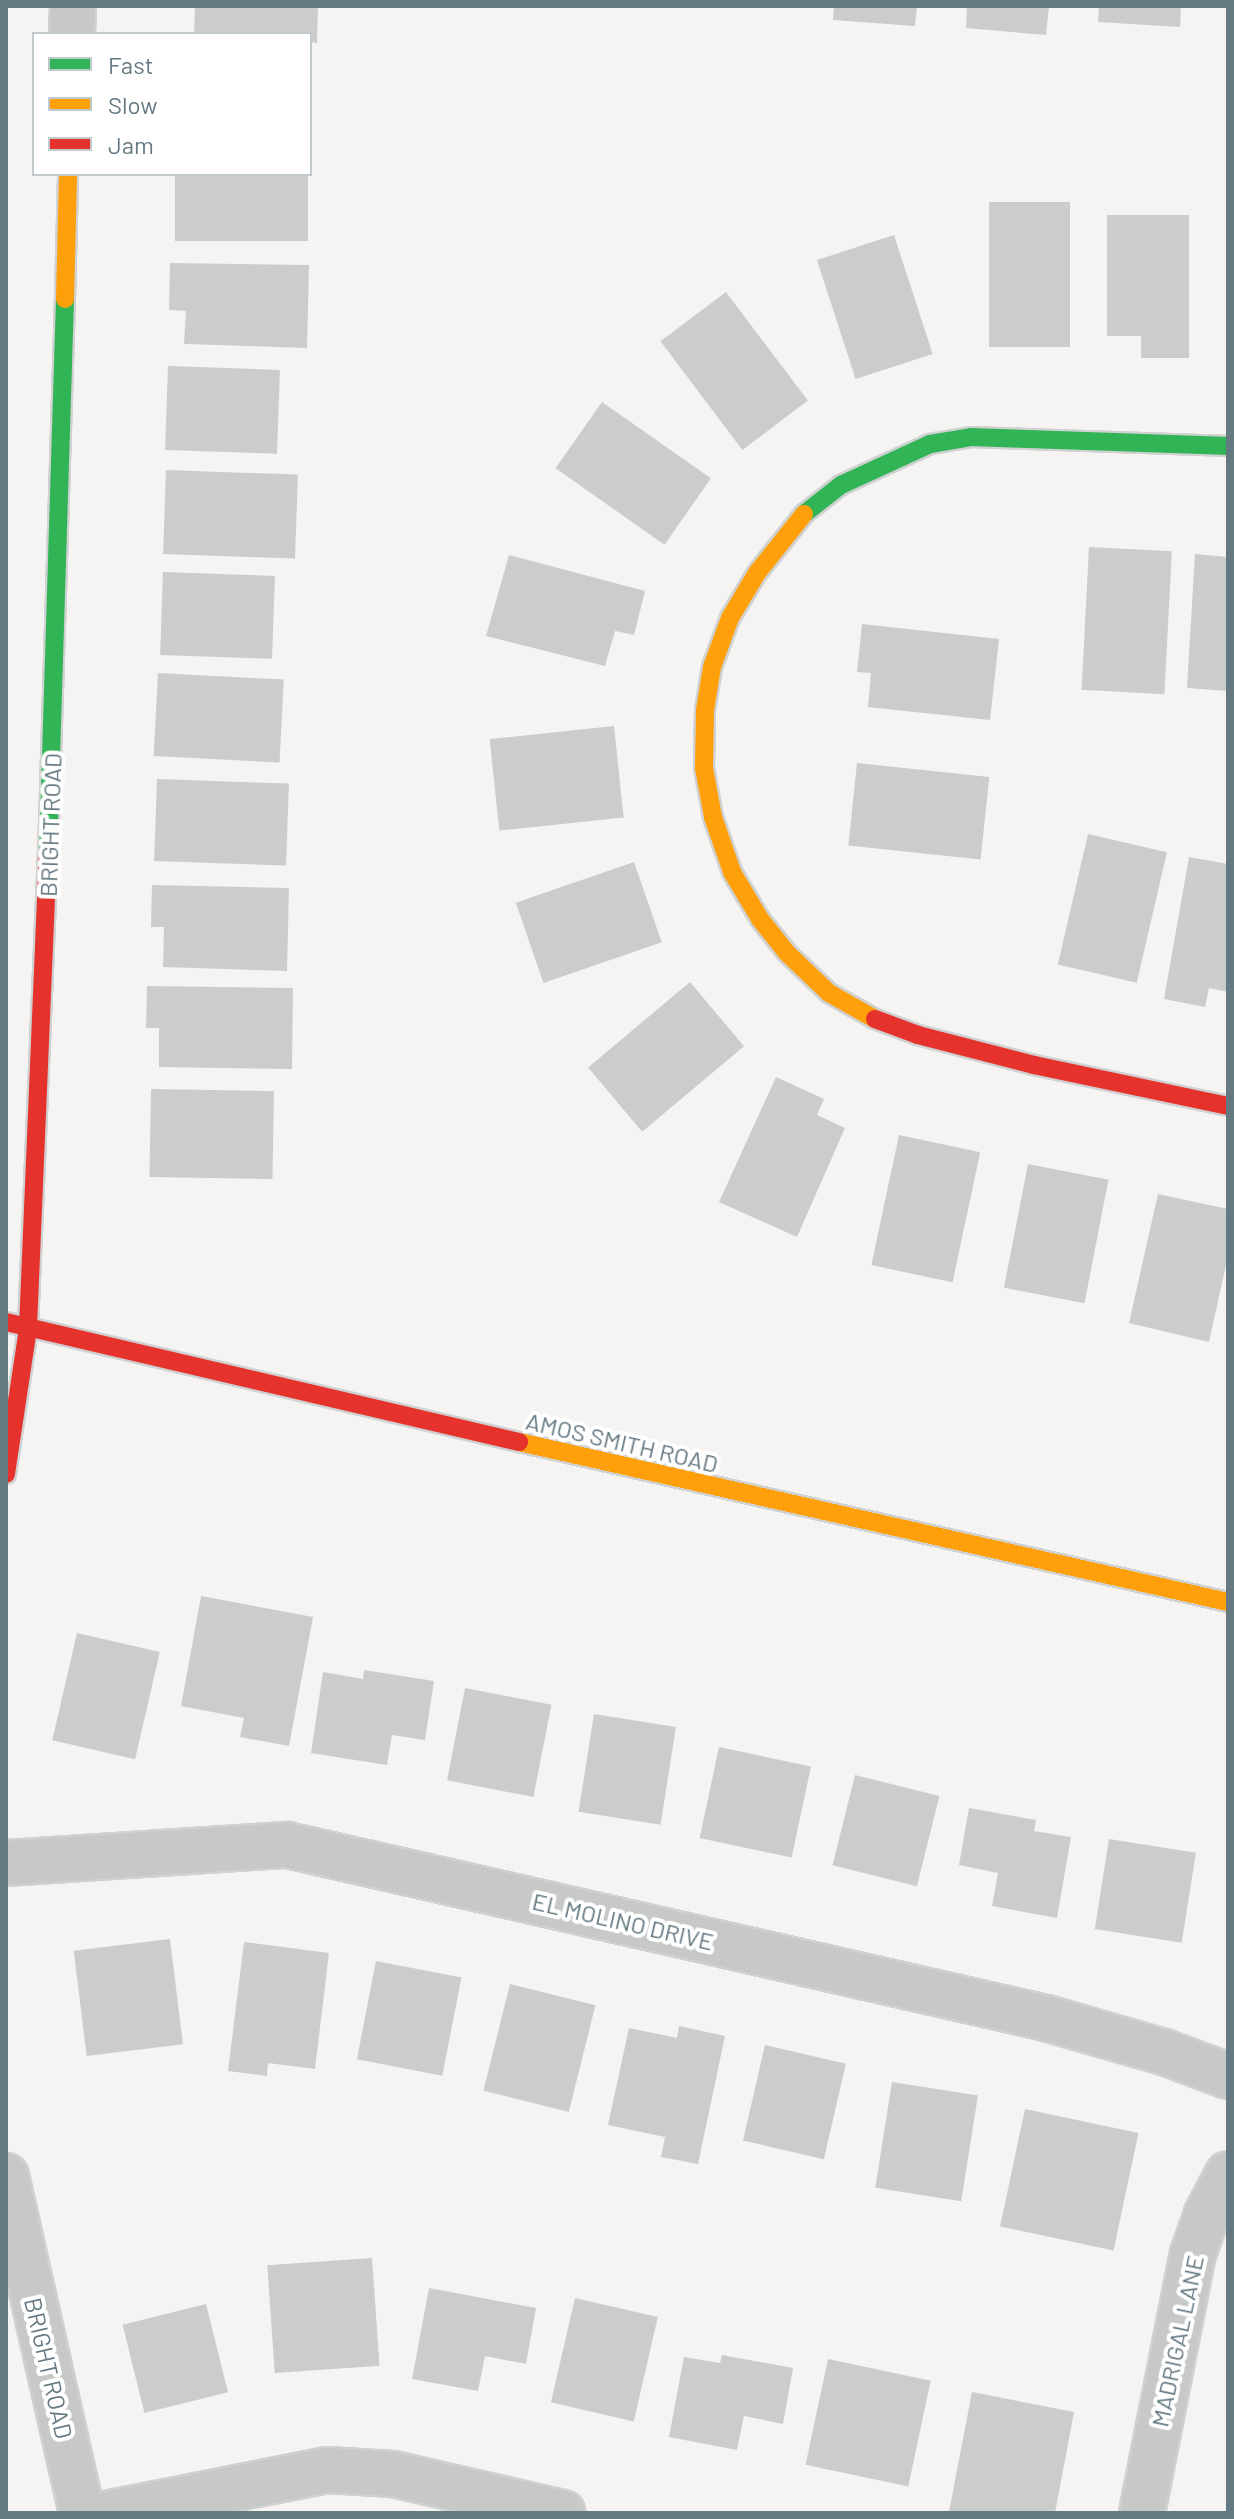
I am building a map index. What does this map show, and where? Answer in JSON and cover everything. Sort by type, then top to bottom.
[{"type":"street","points":[[72,32],[73,6]]},
{"type":"street","name":"BRIGHT ROAD","points":[[6,1474],[28,1328],[52,772],[68,176]]},
{"type":"street","points":[[1228,446],[972,437],[930,444],[841,485],[805,513],[757,573],[730,618],[712,667],[705,710],[704,768],[713,817],[732,872],[760,919],[787,953],[829,993],[876,1020],[918,1035],[1034,1065],[1228,1106]]},
{"type":"street","name":"AMOS SMITH ROAD","points":[[6,1322],[804,1509],[1228,1602]]},
{"type":"street","name":"EL MOLINO DRIVE","points":[[6,1863],[287,1845],[1046,2018],[1164,2052],[1228,2076]]},
{"type":"street","name":"MADRIGAL LANE","points":[[1142,2513],[1193,2254],[1207,2214],[1228,2174]]},
{"type":"street","name":"BRIGHT ROAD","points":[[6,2176],[82,2513]]},
{"type":"street","points":[[110,2513],[327,2470],[393,2474],[563,2513]]},
{"type":"building","points":[[195,6],[318,6],[317,43],[312,42],[312,32],[194,32]]},
{"type":"building","points":[[834,6],[917,6],[915,26],[833,20]]},
{"type":"building","points":[[967,6],[1049,6],[1046,35],[966,28]]},
{"type":"building","points":[[1099,6],[1181,6],[1180,27],[1098,22]]},
{"type":"building","points":[[175,176],[308,176],[308,241],[175,241]]},
{"type":"building","points":[[989,202],[1070,202],[1070,347],[989,347]]},
{"type":"building","points":[[1107,215],[1189,215],[1189,358],[1141,358],[1141,336],[1107,336]]},
{"type":"building","points":[[894,235],[933,354],[856,379],[817,260]]},
{"type":"building","points":[[170,263],[309,265],[307,348],[184,344],[186,311],[169,310]]},
{"type":"building","points":[[726,292],[808,401],[742,450],[661,341]]},
{"type":"building","points":[[168,366],[280,370],[277,454],[165,450]]},
{"type":"building","points":[[602,402],[711,478],[664,545],[556,468]]},
{"type":"building","points":[[166,470],[298,475],[295,559],[163,554]]},
{"type":"building","points":[[1089,547],[1172,551],[1164,694],[1082,690]]},
{"type":"building","points":[[1195,554],[1228,557],[1228,691],[1187,688]]},
{"type":"building","points":[[509,555],[645,591],[634,635],[615,631],[605,666],[486,636]]},
{"type":"building","points":[[163,572],[275,576],[272,659],[160,655]]},
{"type":"building","points":[[862,624],[999,639],[990,720],[868,707],[871,673],[857,672]]},
{"type":"building","points":[[158,673],[284,680],[279,762],[154,756]]},
{"type":"building","points":[[614,726],[624,817],[499,831],[490,739]]},
{"type":"building","points":[[857,763],[989,777],[981,859],[848,846]]},
{"type":"building","points":[[157,779],[289,784],[286,866],[154,861]]},
{"type":"building","points":[[1088,834],[1167,852],[1137,983],[1058,965]]},
{"type":"building","points":[[1189,857],[1228,864],[1228,992],[1209,988],[1205,1007],[1164,999]]},
{"type":"building","points":[[634,862],[662,942],[543,983],[516,903]]},
{"type":"building","points":[[152,885],[289,888],[287,971],[163,967],[164,927],[151,927]]},
{"type":"building","points":[[690,982],[744,1046],[642,1132],[588,1067]]},
{"type":"building","points":[[147,986],[293,988],[292,1069],[159,1067],[159,1028],[146,1028]]},
{"type":"building","points":[[776,1077],[824,1099],[817,1115],[845,1128],[797,1237],[719,1202]]},
{"type":"building","points":[[151,1089],[274,1091],[272,1179],[149,1177]]},
{"type":"building","points":[[899,1135],[980,1152],[953,1282],[871,1265]]},
{"type":"building","points":[[1028,1164],[1108,1180],[1084,1303],[1004,1288]]},
{"type":"building","points":[[1158,1194],[1228,1209],[1228,1256],[1209,1342],[1129,1323]]},
{"type":"building","points":[[201,1596],[313,1617],[289,1746],[240,1737],[244,1718],[181,1706]]},
{"type":"building","points":[[77,1633],[160,1652],[135,1759],[52,1740]]},
{"type":"building","points":[[364,1670],[434,1681],[425,1740],[392,1735],[387,1765],[311,1753],[323,1672],[363,1679]]},
{"type":"building","points":[[465,1688],[551,1705],[533,1797],[447,1780]]},
{"type":"building","points":[[594,1714],[676,1727],[660,1825],[579,1812]]},
{"type":"building","points":[[719,1747],[811,1767],[792,1858],[700,1838]]},
{"type":"building","points":[[855,1775],[939,1796],[917,1886],[833,1865]]},
{"type":"building","points":[[969,1808],[1036,1820],[1034,1831],[1071,1837],[1057,1918],[992,1906],[998,1873],[959,1865]]},
{"type":"building","points":[[1109,1839],[1196,1853],[1182,1943],[1095,1929]]},
{"type":"building","points":[[170,1939],[183,2044],[87,2056],[74,1951]]},
{"type":"building","points":[[244,1942],[329,1953],[315,2069],[268,2063],[267,2076],[228,2071]]},
{"type":"building","points":[[376,1961],[461,1978],[442,2076],[357,2059]]},
{"type":"building","points":[[510,1984],[595,2005],[569,2112],[483,2091]]},
{"type":"building","points":[[679,2026],[725,2036],[698,2164],[661,2157],[665,2137],[608,2125],[629,2028],[677,2038]]},
{"type":"building","points":[[765,2045],[846,2064],[824,2159],[743,2140]]},
{"type":"building","points":[[892,2082],[978,2096],[961,2201],[875,2188]]},
{"type":"building","points":[[1025,2109],[1138,2133],[1114,2250],[1000,2226]]},
{"type":"building","points":[[372,2258],[380,2366],[275,2373],[267,2265]]},
{"type":"building","points":[[429,2288],[536,2308],[526,2364],[485,2356],[478,2391],[412,2379]]},
{"type":"building","points":[[575,2298],[658,2317],[634,2421],[551,2402]]},
{"type":"building","points":[[206,2304],[228,2392],[145,2413],[123,2325]]},
{"type":"building","points":[[722,2355],[793,2368],[783,2424],[744,2416],[737,2450],[669,2437],[684,2357],[720,2363]]},
{"type":"building","points":[[828,2359],[931,2381],[908,2486],[806,2465]]},
{"type":"building","points":[[972,2392],[1074,2412],[1055,2513],[949,2512]]},
{"type":"traffic: fast","points":[[48,855],[65,299]]},
{"type":"traffic: fast","points":[[804,514],[841,485],[930,444],[972,437],[1228,446]]},
{"type":"traffic: slow","points":[[65,299],[68,176]]},
{"type":"traffic: slow","points":[[804,514],[757,573],[730,618],[712,667],[705,710],[704,768],[713,817],[732,872],[760,919],[787,953],[829,993],[875,1019]]},
{"type":"traffic: slow","points":[[519,1442],[1228,1602]]},
{"type":"traffic: jam","points":[[6,1474],[28,1328],[48,855]]},
{"type":"traffic: jam","points":[[875,1019],[918,1035],[1034,1065],[1228,1106]]},
{"type":"traffic: jam","points":[[6,1322],[519,1442]]}]
